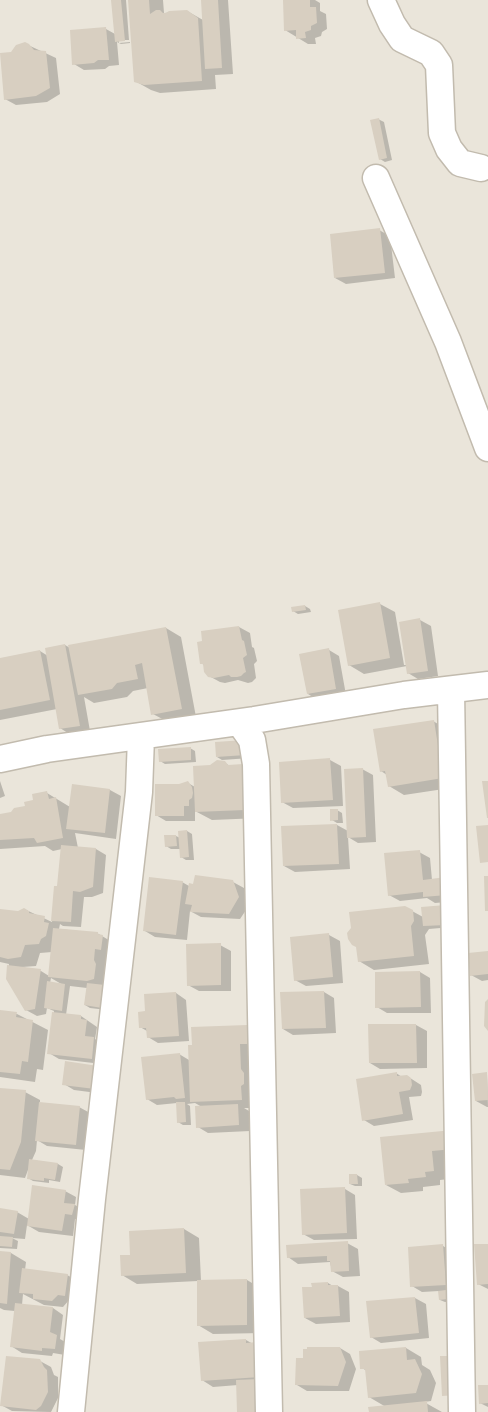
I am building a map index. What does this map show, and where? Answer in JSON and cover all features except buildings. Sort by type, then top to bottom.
[{"type":"street","points":[[381,0],[392,24],[402,39],[432,53],[439,65],[442,133],[449,149],[460,163],[481,168]]},
{"type":"street","points":[[376,178],[448,342],[488,448]]},
{"type":"street","points":[[0,759],[47,749],[141,737],[404,695],[488,685]]},
{"type":"street","points":[[451,690],[462,1412]]},
{"type":"street","points":[[240,722],[252,740],[256,764],[269,1412]]},
{"type":"street","points":[[71,1412],[92,1199],[139,792],[141,737]]},
{"type":"shaded area","points":[[0,0],[488,0],[488,1412],[0,1412]]}]
